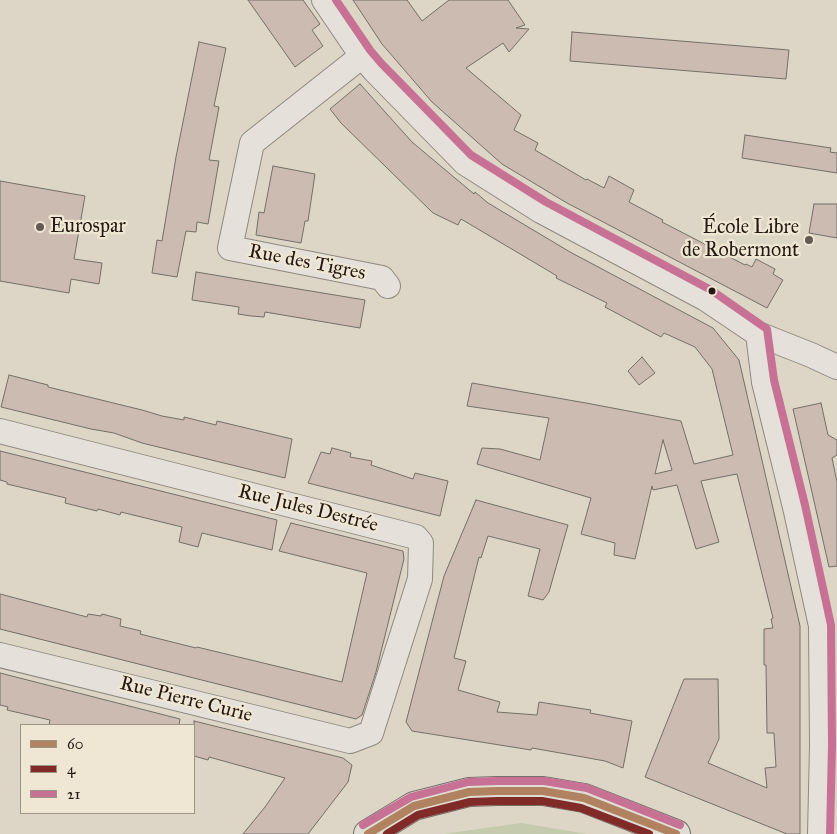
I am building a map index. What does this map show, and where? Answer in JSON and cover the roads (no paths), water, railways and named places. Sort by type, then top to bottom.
[{"type":"main road","points":[[368,834],[414,806],[469,792],[497,791],[543,791],[584,798],[676,834]]},
{"type":"street","points":[[324,0],[362,56],[382,80],[465,163],[541,211],[706,299],[758,334],[837,367]]},
{"type":"street","name":"Rue des Tigres","points":[[362,56],[252,142],[230,248],[382,278],[388,286]]},
{"type":"street","points":[[758,334],[764,382],[795,507],[821,626],[822,746],[820,834]]},
{"type":"street","name":"Rue Jules Destrée","points":[[0,432],[416,537],[421,543],[420,579],[372,733]]},
{"type":"street","name":"Rue Pierre Curie","points":[[0,654],[350,741],[372,733]]},
{"type":"place","name":"Eurospar","points":[[40,227]]},
{"type":"place","name":"École Libre de Robermont","points":[[809,240]]}]
